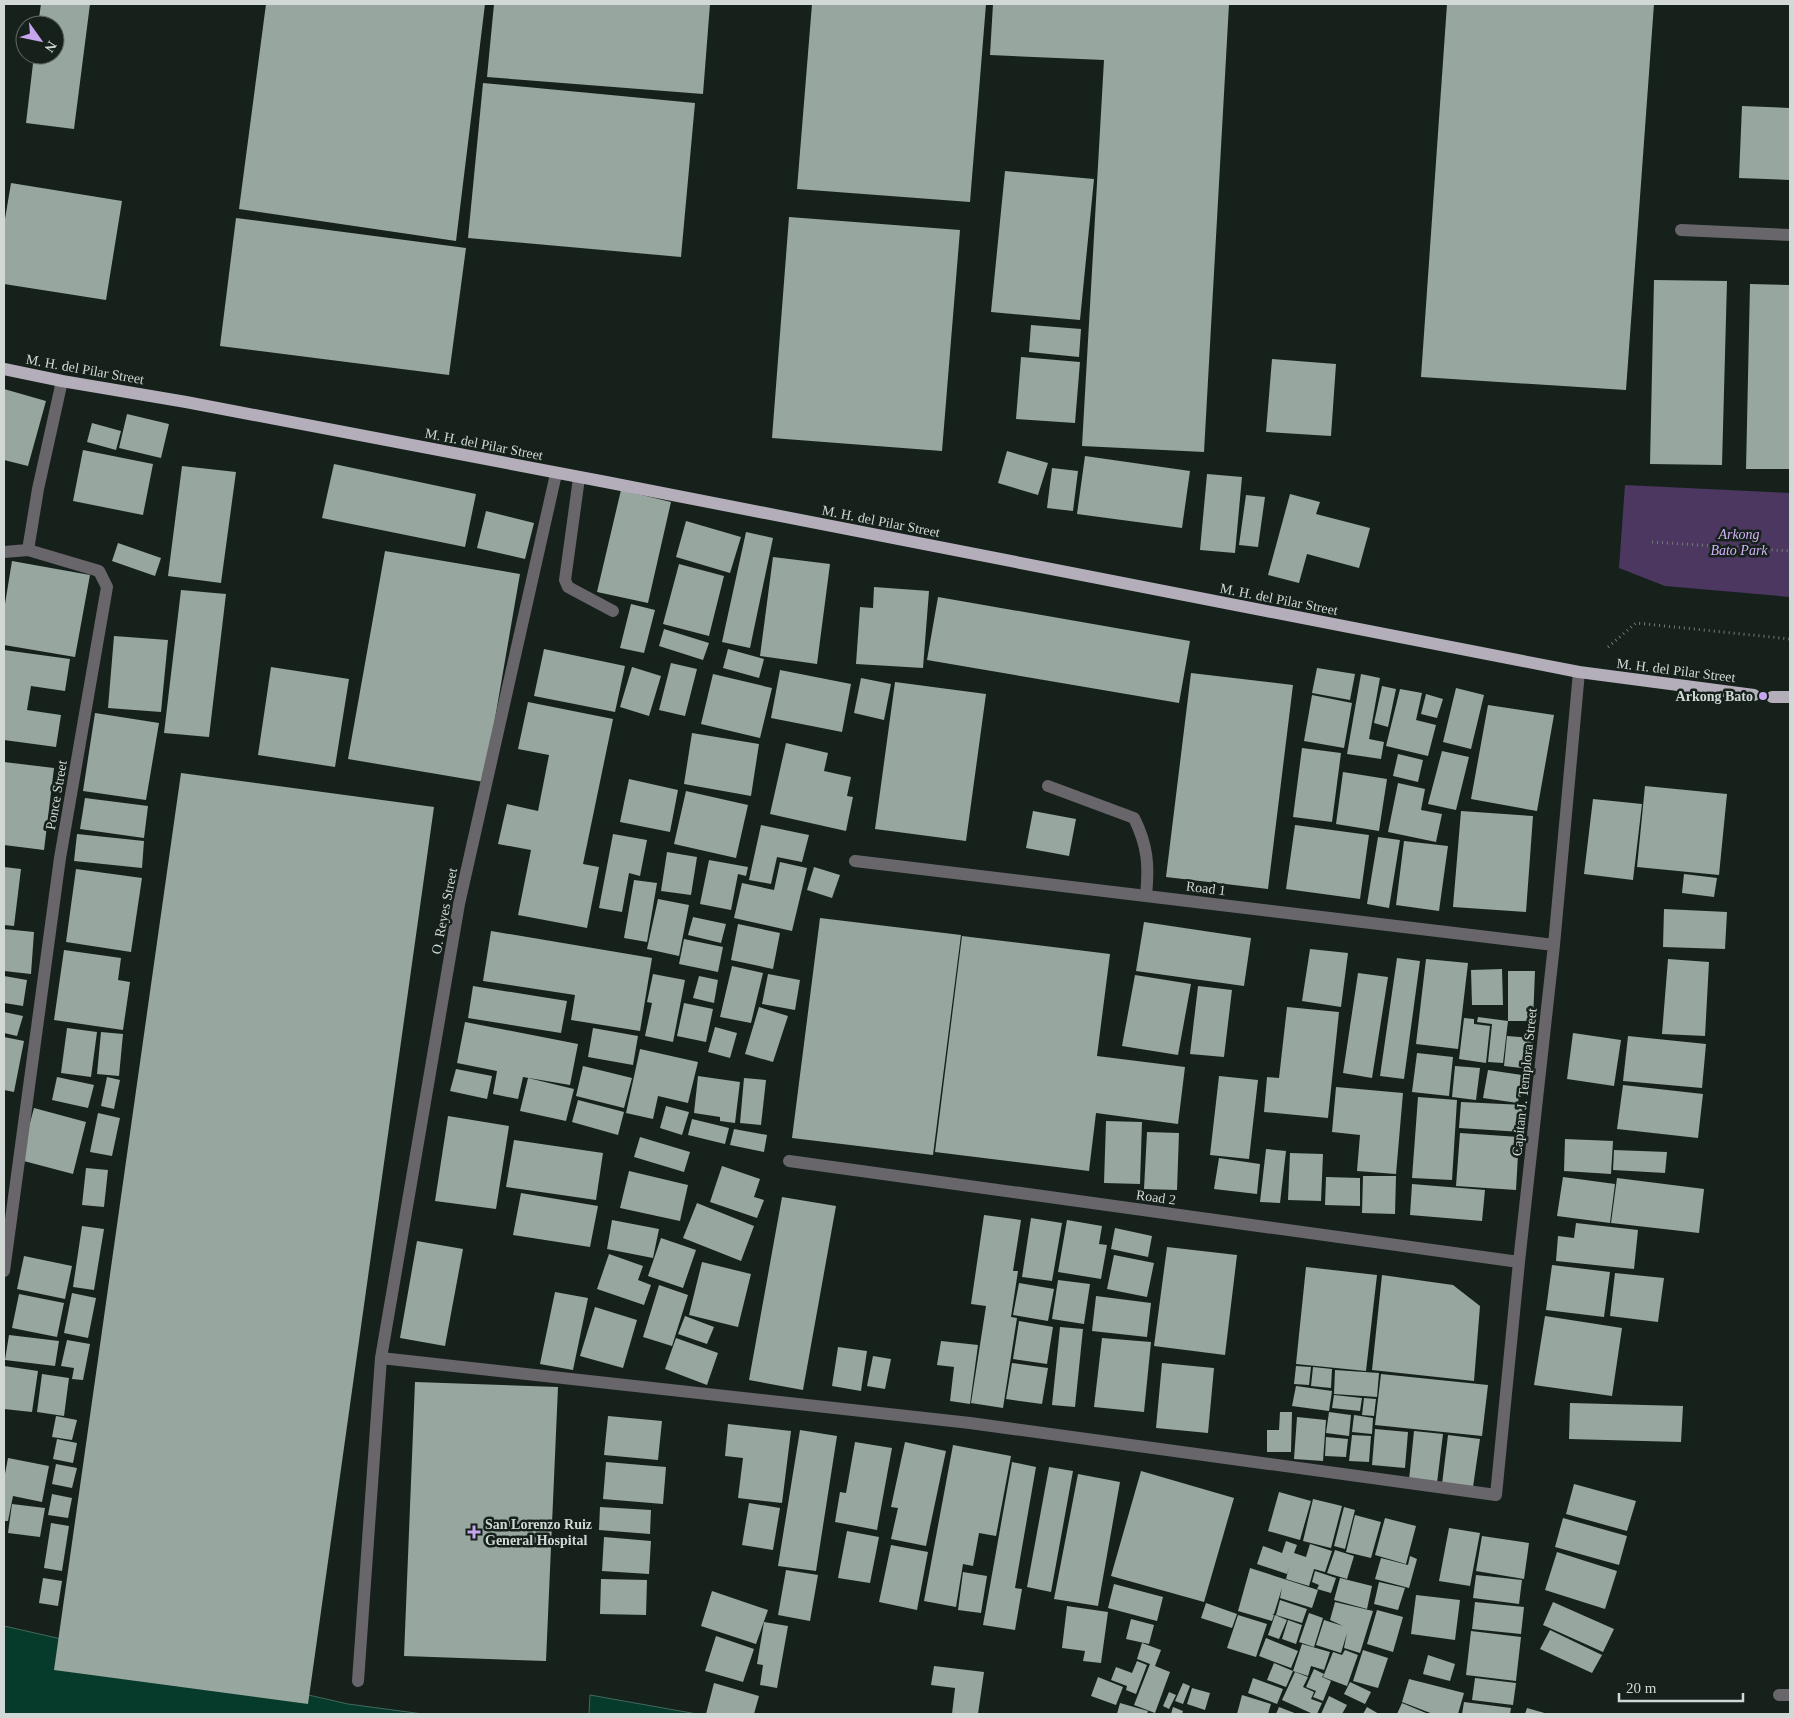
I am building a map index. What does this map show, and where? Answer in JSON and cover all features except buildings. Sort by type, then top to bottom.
[{"type":"main road","name":"M. H. del Pilar Street","points":[[4,369],[195,404],[1580,672],[1754,695]]},
{"type":"main road","points":[[1772,697],[1790,697]]},
{"type":"street","points":[[1681,230],[1790,235]]},
{"type":"street","points":[[4,552],[28,550],[38,489],[62,381]]},
{"type":"street","name":"O. Reyes Street","points":[[358,1681],[381,1358],[459,904],[556,474]]},
{"type":"street","points":[[579,478],[565,580],[568,587],[613,611]]},
{"type":"street","name":"Ponce Street","points":[[4,1271],[60,858],[107,587],[99,570],[28,550]]},
{"type":"street","name":"Capitan J. Templora Street","points":[[381,1358],[970,1423],[1496,1494],[1519,1262],[1554,945],[1580,672]]},
{"type":"street","points":[[1048,786],[1134,818],[1143,836],[1148,869],[1146,896]]},
{"type":"street","name":"Road 1","points":[[855,861],[1554,945]]},
{"type":"street","name":"Road 2","points":[[789,1161],[1519,1262]]},
{"type":"path","points":[[1652,542],[1790,551]]},
{"type":"path","points":[[1580,672],[1636,623],[1790,639]]},
{"type":"green space","name":"Arkong Bato Park","points":[[1625,485],[1790,493],[1790,597],[1665,586],[1619,568]]},
{"type":"shaded area","points":[[4,1626],[348,1704],[423,1714],[4,1714]]},
{"type":"shaded area","points":[[590,1695],[697,1714],[589,1714]]},
{"type":"place","name":"Arkong Bato","points":[[1763,696]]},
{"type":"place","name":"San Lorenzo Ruiz General Hospital","points":[[474,1532]]}]
